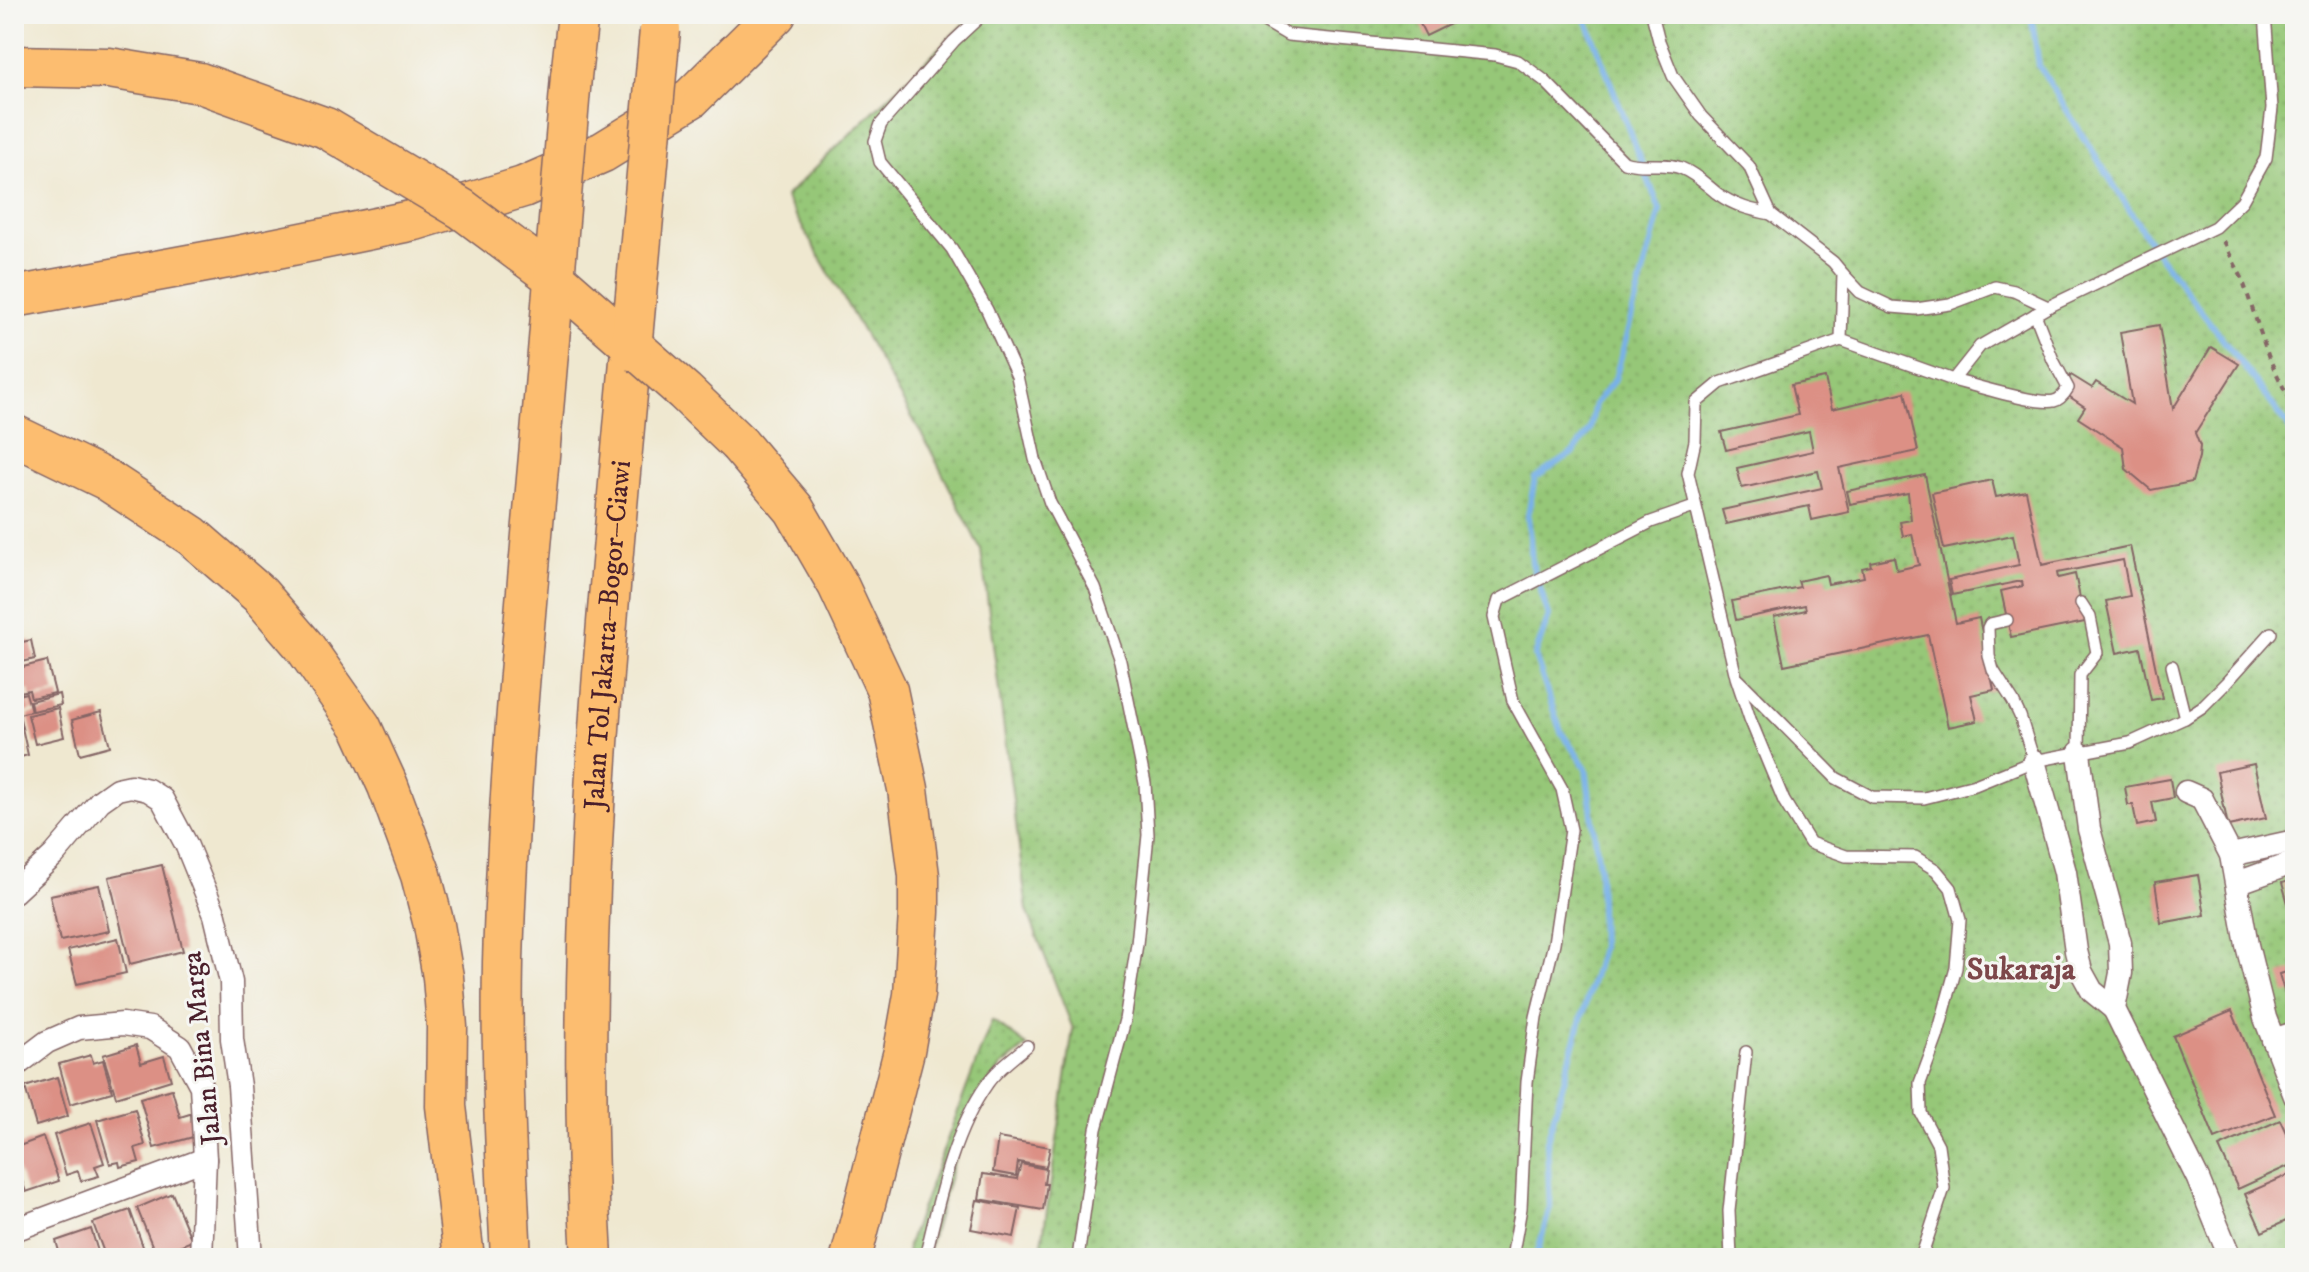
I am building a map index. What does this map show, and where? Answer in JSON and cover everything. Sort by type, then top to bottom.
[{"type":"highway","points":[[511,1258],[503,963],[520,670],[578,14]]},
{"type":"highway","points":[[14,297],[415,220],[523,187],[603,152],[691,98],[776,14]]},
{"type":"highway","name":"Jalan Tol Jakarta–Bogor–Ciawi","points":[[592,1258],[586,1169],[591,827],[602,671],[661,22]]},
{"type":"highway","points":[[14,66],[109,68],[200,83],[326,128],[462,209],[556,279],[685,392],[739,444],[794,509],[838,585],[887,690],[908,789],[919,876],[914,995],[904,1051],[851,1258]]},
{"type":"highway","points":[[14,435],[107,480],[192,536],[260,595],[304,646],[361,727],[388,786],[421,875],[434,925],[446,1015],[446,1106],[464,1258]]},
{"type":"street","points":[[2079,753],[2089,829],[2120,943],[2121,973],[2114,1009]]},
{"type":"street","points":[[2034,761],[2062,861],[2081,971],[2092,991],[2114,1009],[2198,1179],[2228,1258]]},
{"type":"street","name":"Jalan Bina Marga","points":[[14,892],[54,855],[100,801],[117,789],[131,786],[148,790],[162,799],[186,844],[215,915],[231,982],[232,1039],[240,1102],[251,1258]]},
{"type":"street","points":[[2186,792],[2202,799],[2231,855],[2247,945],[2273,1040],[2295,1096]]},
{"type":"street","points":[[2231,855],[2295,841]]},
{"type":"street","points":[[2237,883],[2295,862]]},
{"type":"street","points":[[14,1067],[47,1042],[79,1028],[123,1024],[150,1028],[180,1047],[201,1086],[205,1159],[201,1258]]},
{"type":"street","points":[[2273,1040],[2295,1033]]},
{"type":"street","points":[[14,1230],[205,1159]]},
{"type":"lane","points":[[983,14],[954,41],[890,112],[877,133],[875,150],[880,162],[952,249],[987,310],[1017,376],[1035,459],[1050,503],[1095,588],[1120,661],[1145,783],[1148,835],[1137,944],[1125,1020],[1096,1129],[1078,1258]]},
{"type":"lane","points":[[1252,14],[1288,35],[1495,55],[1518,61],[1545,81],[1624,162],[1637,167],[1677,166],[1695,174],[1718,194],[1743,209],[1771,214],[1833,262],[1860,292],[1892,307],[1916,309],[1950,304],[1995,287],[2014,291],[2048,307]]},
{"type":"lane","points":[[1652,14],[1673,76],[1701,116],[1749,166],[1771,214]]},
{"type":"lane","points":[[1953,380],[1980,346],[2048,307],[2215,227],[2242,201],[2266,158],[2272,108],[2265,14]]},
{"type":"lane","points":[[1841,340],[1843,274]]},
{"type":"lane","points":[[1921,1258],[1944,1188],[1938,1145],[1921,1113],[1920,1083],[1937,1037],[1956,968],[1960,920],[1951,888],[1936,870],[1915,857],[1846,856],[1810,843],[1784,801],[1736,677],[1694,507],[1688,473],[1695,441],[1696,403],[1720,383],[1841,340],[1953,380],[2025,398],[2054,401],[2068,388],[2035,314]]},
{"type":"lane","points":[[1512,1258],[1521,1208],[1527,1082],[1536,1017],[1554,943],[1571,830],[1562,789],[1513,701],[1494,617],[1499,600],[1651,522],[1694,507]]},
{"type":"lane","points":[[2079,753],[2080,675],[2097,653],[2090,617],[2081,603]]},
{"type":"lane","points":[[2007,620],[1990,624],[1988,628],[1989,656],[1993,670],[2020,716],[2034,761]]},
{"type":"lane","points":[[1736,677],[1836,778],[1872,797],[1924,798],[1975,785],[2034,761],[2130,743],[2185,718],[2202,707],[2271,633]]},
{"type":"lane","points":[[2172,666],[2185,718]]},
{"type":"lane","points":[[925,1258],[944,1181],[964,1127],[986,1084],[1027,1046]]},
{"type":"lane","points":[[1731,1258],[1729,1211],[1746,1052]]},
{"type":"path","points":[[2215,227],[2242,278],[2269,358],[2295,411]]},
{"type":"green space","points":[[974,14],[2295,14],[2295,1258],[1040,1258],[1073,1029],[1027,910],[981,550],[928,445],[785,197]]},
{"type":"green space","points":[[992,1020],[1027,1046],[1001,1067],[964,1127],[926,1258],[907,1258],[908,1244]]},
{"type":"building","points":[[1415,14],[1471,14],[1426,36]]},
{"type":"building","points":[[2159,325],[2173,409],[2211,347],[2239,364],[2195,433],[2200,446],[2192,482],[2151,490],[2126,469],[2123,447],[2078,418],[2085,407],[2061,391],[2071,375],[2092,388],[2096,382],[2132,404],[2120,332]]},
{"type":"building","points":[[1825,378],[1832,409],[1905,392],[1918,451],[1839,468],[1849,512],[1812,520],[1809,506],[1726,524],[1722,510],[1822,488],[1818,471],[1742,488],[1737,468],[1813,451],[1809,431],[1726,450],[1721,432],[1798,415],[1791,385]]},
{"type":"building","points":[[1925,475],[1956,623],[1979,618],[1994,690],[1971,695],[1977,721],[1948,727],[1928,635],[1784,665],[1774,617],[1806,610],[1805,605],[1736,620],[1732,601],[1800,587],[1798,581],[1826,575],[1828,584],[1864,577],[1862,568],[1871,566],[1870,562],[1894,557],[1897,570],[1919,565],[1912,534],[1903,536],[1900,522],[1911,520],[1908,493],[1850,504],[1847,491]]},
{"type":"building","points":[[1992,480],[1996,497],[2026,491],[2042,565],[2130,546],[2162,698],[2151,700],[2140,648],[2117,653],[2106,601],[2130,596],[2123,560],[2057,573],[2058,578],[2075,574],[2085,622],[2011,637],[2001,591],[2023,586],[2022,581],[1952,595],[1949,580],[2019,565],[2013,535],[1944,549],[1932,493]]},
{"type":"building","points":[[31,640],[35,659],[14,664],[14,644]]},
{"type":"building","points":[[47,661],[55,693],[31,698],[29,690],[20,692],[15,669]]},
{"type":"building","points":[[26,693],[31,711],[19,714],[28,755],[14,759],[14,696]]},
{"type":"building","points":[[59,694],[61,705],[32,711],[30,701]]},
{"type":"building","points":[[58,708],[64,737],[35,744],[28,715]]},
{"type":"building","points":[[101,712],[110,746],[80,754],[72,720]]},
{"type":"building","points":[[2254,764],[2266,818],[2228,826],[2217,772]]},
{"type":"building","points":[[2170,779],[2173,798],[2152,802],[2156,822],[2137,826],[2133,805],[2128,805],[2125,787]]},
{"type":"building","points":[[162,865],[183,951],[130,964],[109,877]]},
{"type":"building","points":[[2198,875],[2205,915],[2161,923],[2155,882]]},
{"type":"building","points":[[2295,879],[2295,924],[2294,924],[2282,883]]},
{"type":"building","points":[[99,885],[109,931],[60,941],[50,895]]},
{"type":"building","points":[[118,938],[126,973],[77,984],[68,950]]},
{"type":"building","points":[[2295,970],[2295,992],[2285,994],[2279,974]]},
{"type":"building","points":[[2232,1011],[2275,1115],[2215,1139],[2173,1036]]},
{"type":"building","points":[[136,1045],[141,1063],[164,1056],[171,1080],[116,1097],[103,1055]]},
{"type":"building","points":[[91,1055],[93,1063],[103,1060],[112,1092],[70,1104],[59,1064]]},
{"type":"building","points":[[57,1077],[68,1116],[36,1126],[25,1087]]},
{"type":"building","points":[[172,1089],[180,1117],[193,1113],[200,1135],[154,1148],[140,1098]]},
{"type":"building","points":[[135,1109],[145,1145],[135,1148],[139,1162],[120,1167],[119,1162],[110,1164],[97,1120]]},
{"type":"building","points":[[2280,1120],[2295,1152],[2295,1163],[2238,1189],[2219,1147]]},
{"type":"building","points":[[91,1123],[104,1163],[95,1166],[99,1176],[81,1181],[78,1171],[66,1175],[54,1135]]},
{"type":"building","points":[[43,1137],[59,1181],[26,1192],[14,1159],[14,1148]]},
{"type":"building","points":[[998,1138],[1050,1147],[1046,1167],[1018,1162],[1016,1176],[993,1172]]},
{"type":"building","points":[[1021,1164],[1046,1169],[1043,1210],[979,1199],[983,1174],[1017,1179]]},
{"type":"building","points":[[2295,1172],[2295,1217],[2262,1232],[2245,1194]]},
{"type":"building","points":[[172,1193],[192,1241],[156,1255],[137,1208]]},
{"type":"building","points":[[977,1200],[1020,1208],[1014,1237],[971,1229]]},
{"type":"building","points":[[130,1210],[147,1258],[106,1258],[93,1223]]},
{"type":"building","points":[[91,1229],[100,1258],[61,1258],[56,1241]]},
{"type":"waterway","points":[[1536,1258],[1550,1207],[1547,1141],[1601,948],[1599,867],[1586,768],[1561,732],[1535,656],[1549,616],[1532,563],[1528,515],[1535,478],[1574,452],[1590,429],[1595,404],[1615,379],[1660,210],[1584,14]]},
{"type":"waterway","points":[[2031,14],[2039,66],[2156,252],[2287,424],[2295,441]]},
{"type":"district","name":"Sukaraja","points":[[2021,970]]}]
